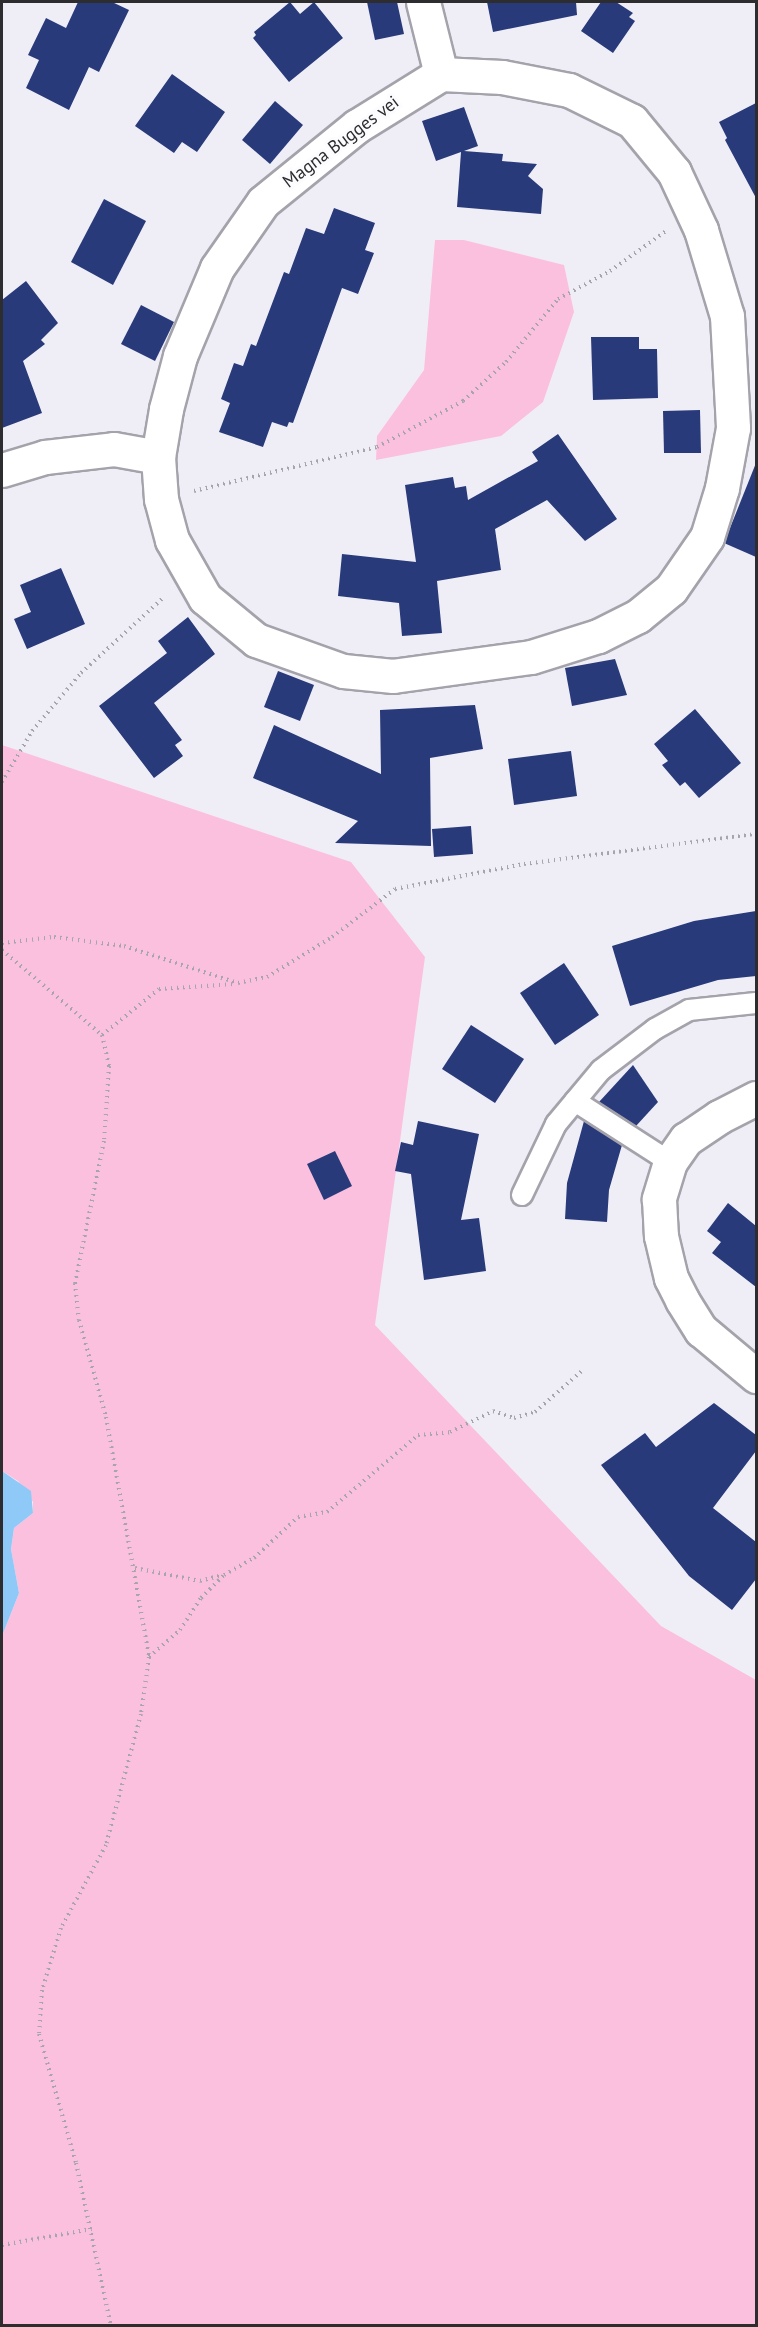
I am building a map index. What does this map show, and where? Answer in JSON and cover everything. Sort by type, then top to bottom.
[{"type":"street","points":[[423,2],[441,74]]},
{"type":"street","name":"Magna Bugges vei","points":[[441,74],[502,77],[569,90],[632,121],[674,172],[692,212],[727,316],[733,428],[722,488],[707,537],[671,589],[638,616],[598,636],[531,657],[393,676],[343,671],[256,640],[205,598],[172,540],[161,499],[158,457],[166,409],[185,345],[216,268],[263,202],[357,126],[441,74]]},
{"type":"street","points":[[2,470],[45,457],[114,449],[158,457]]},
{"type":"street","points":[[756,1098],[719,1117],[686,1139],[670,1162],[658,1199],[661,1236],[671,1278],[701,1330],[756,1376]]},
{"type":"lane","points":[[522,1195],[556,1124],[602,1070],[655,1029],[689,1010],[756,1003]]},
{"type":"lane","points":[[574,1101],[670,1162]]},
{"type":"path","points":[[161,499],[377,447],[463,401],[507,362],[558,299],[610,271],[692,212]]},
{"type":"path","points":[[2,782],[32,731],[81,673],[190,572]]},
{"type":"path","points":[[102,1035],[159,988],[238,983],[267,977],[332,937],[395,889],[524,864],[756,834]]},
{"type":"path","points":[[2,943],[54,937],[124,946],[238,983]]},
{"type":"path","points":[[2,950],[102,1035],[109,1066],[108,1106],[75,1282],[79,1320],[106,1417],[135,1568],[149,1657],[141,1714],[106,1845],[61,1928],[42,1990],[39,2034],[92,2229],[111,2325]]},
{"type":"path","points":[[149,1657],[180,1630],[201,1598],[224,1575],[254,1558],[298,1517],[327,1512],[418,1434],[450,1432],[493,1411],[514,1418],[535,1412],[583,1370]]},
{"type":"path","points":[[135,1568],[200,1581],[224,1575]]},
{"type":"path","points":[[2,2245],[92,2229]]},
{"type":"shaded area","points":[[435,240],[464,240],[564,265],[574,312],[543,402],[501,436],[376,460],[377,436],[424,370]]},
{"type":"shaded area","points":[[2,745],[351,862],[425,957],[375,1325],[661,1626],[756,1680],[756,2325],[2,2325],[2,1636],[19,1593],[11,1549],[14,1528],[33,1513],[33,1502],[18,1481],[2,1471]]},
{"type":"water","points":[[2,1471],[31,1491],[33,1513],[14,1528],[11,1549],[19,1593],[2,1636]]},
{"type":"building","points":[[78,2],[112,2],[129,10],[99,72],[89,67],[69,110],[26,88],[39,60],[28,55],[46,18],[66,28]]},
{"type":"building","points":[[290,2],[300,14],[314,2],[343,38],[289,82],[253,38],[256,35],[254,32]]},
{"type":"building","points":[[367,2],[397,2],[404,34],[375,40]]},
{"type":"building","points":[[487,2],[576,2],[577,15],[493,32]]},
{"type":"building","points":[[601,2],[616,2],[633,13],[629,17],[635,21],[613,53],[581,31]]},
{"type":"building","points":[[172,74],[225,112],[197,152],[182,142],[174,153],[135,126]]},
{"type":"building","points":[[275,101],[303,125],[270,164],[242,140]]},
{"type":"building","points":[[756,103],[756,198],[725,140],[727,138],[719,122]]},
{"type":"building","points":[[464,107],[478,146],[464,151],[503,154],[502,161],[537,164],[528,176],[543,189],[541,214],[457,207],[461,152],[436,161],[422,121]]},
{"type":"building","points":[[104,199],[146,221],[113,285],[71,262]]},
{"type":"building","points":[[334,208],[375,223],[365,250],[374,253],[358,294],[342,288],[293,423],[289,422],[287,427],[272,422],[263,447],[219,432],[230,403],[221,399],[234,363],[243,366],[251,344],[256,346],[284,272],[289,274],[306,228],[324,234]]},
{"type":"building","points":[[26,281],[58,323],[41,340],[45,344],[23,361],[42,413],[2,428],[2,300]]},
{"type":"building","points":[[141,305],[174,322],[155,361],[121,344]]},
{"type":"building","points":[[591,337],[639,337],[639,349],[657,349],[658,398],[593,400]]},
{"type":"building","points":[[700,410],[701,453],[664,453],[663,411]]},
{"type":"building","points":[[558,434],[617,519],[585,541],[547,500],[495,529],[501,570],[437,581],[442,633],[402,636],[399,603],[338,596],[342,554],[416,562],[405,485],[453,477],[455,488],[466,486],[468,500],[538,461],[532,452]]},
{"type":"building","points":[[756,463],[756,557],[724,543]]},
{"type":"building","points":[[61,568],[85,624],[27,649],[14,619],[31,612],[20,585]]},
{"type":"building","points":[[188,617],[215,654],[154,703],[182,740],[175,745],[183,756],[154,778],[99,706],[167,653],[158,641]]},
{"type":"building","points":[[615,659],[627,695],[572,706],[565,668]]},
{"type":"building","points":[[278,671],[314,685],[300,721],[264,707]]},
{"type":"building","points":[[475,705],[483,749],[430,758],[431,846],[335,843],[358,821],[253,778],[274,725],[381,774],[380,710]]},
{"type":"building","points":[[695,709],[741,763],[699,798],[685,782],[680,786],[662,765],[668,761],[654,744]]},
{"type":"building","points":[[571,751],[577,796],[514,805],[508,759]]},
{"type":"building","points":[[471,826],[473,854],[434,857],[432,829]]},
{"type":"building","points":[[756,911],[756,976],[718,980],[630,1006],[612,946],[694,921]]},
{"type":"building","points":[[564,963],[599,1015],[555,1045],[520,993]]},
{"type":"building","points":[[471,1025],[524,1059],[495,1103],[442,1069]]},
{"type":"building","points":[[633,1065],[658,1102],[636,1126],[599,1102]]},
{"type":"building","points":[[418,1121],[479,1134],[461,1220],[479,1218],[486,1271],[424,1280],[411,1174],[395,1171],[401,1142],[413,1145]]},
{"type":"building","points":[[584,1121],[622,1145],[609,1190],[607,1222],[565,1219],[567,1183]]},
{"type":"building","points":[[335,1151],[352,1186],[324,1200],[307,1164]]},
{"type":"building","points":[[728,1203],[756,1226],[756,1287],[712,1253],[721,1242],[707,1231]]},
{"type":"building","points":[[714,1403],[756,1435],[756,1451],[713,1508],[756,1542],[756,1579],[732,1610],[689,1576],[601,1465],[645,1433],[656,1447]]}]
